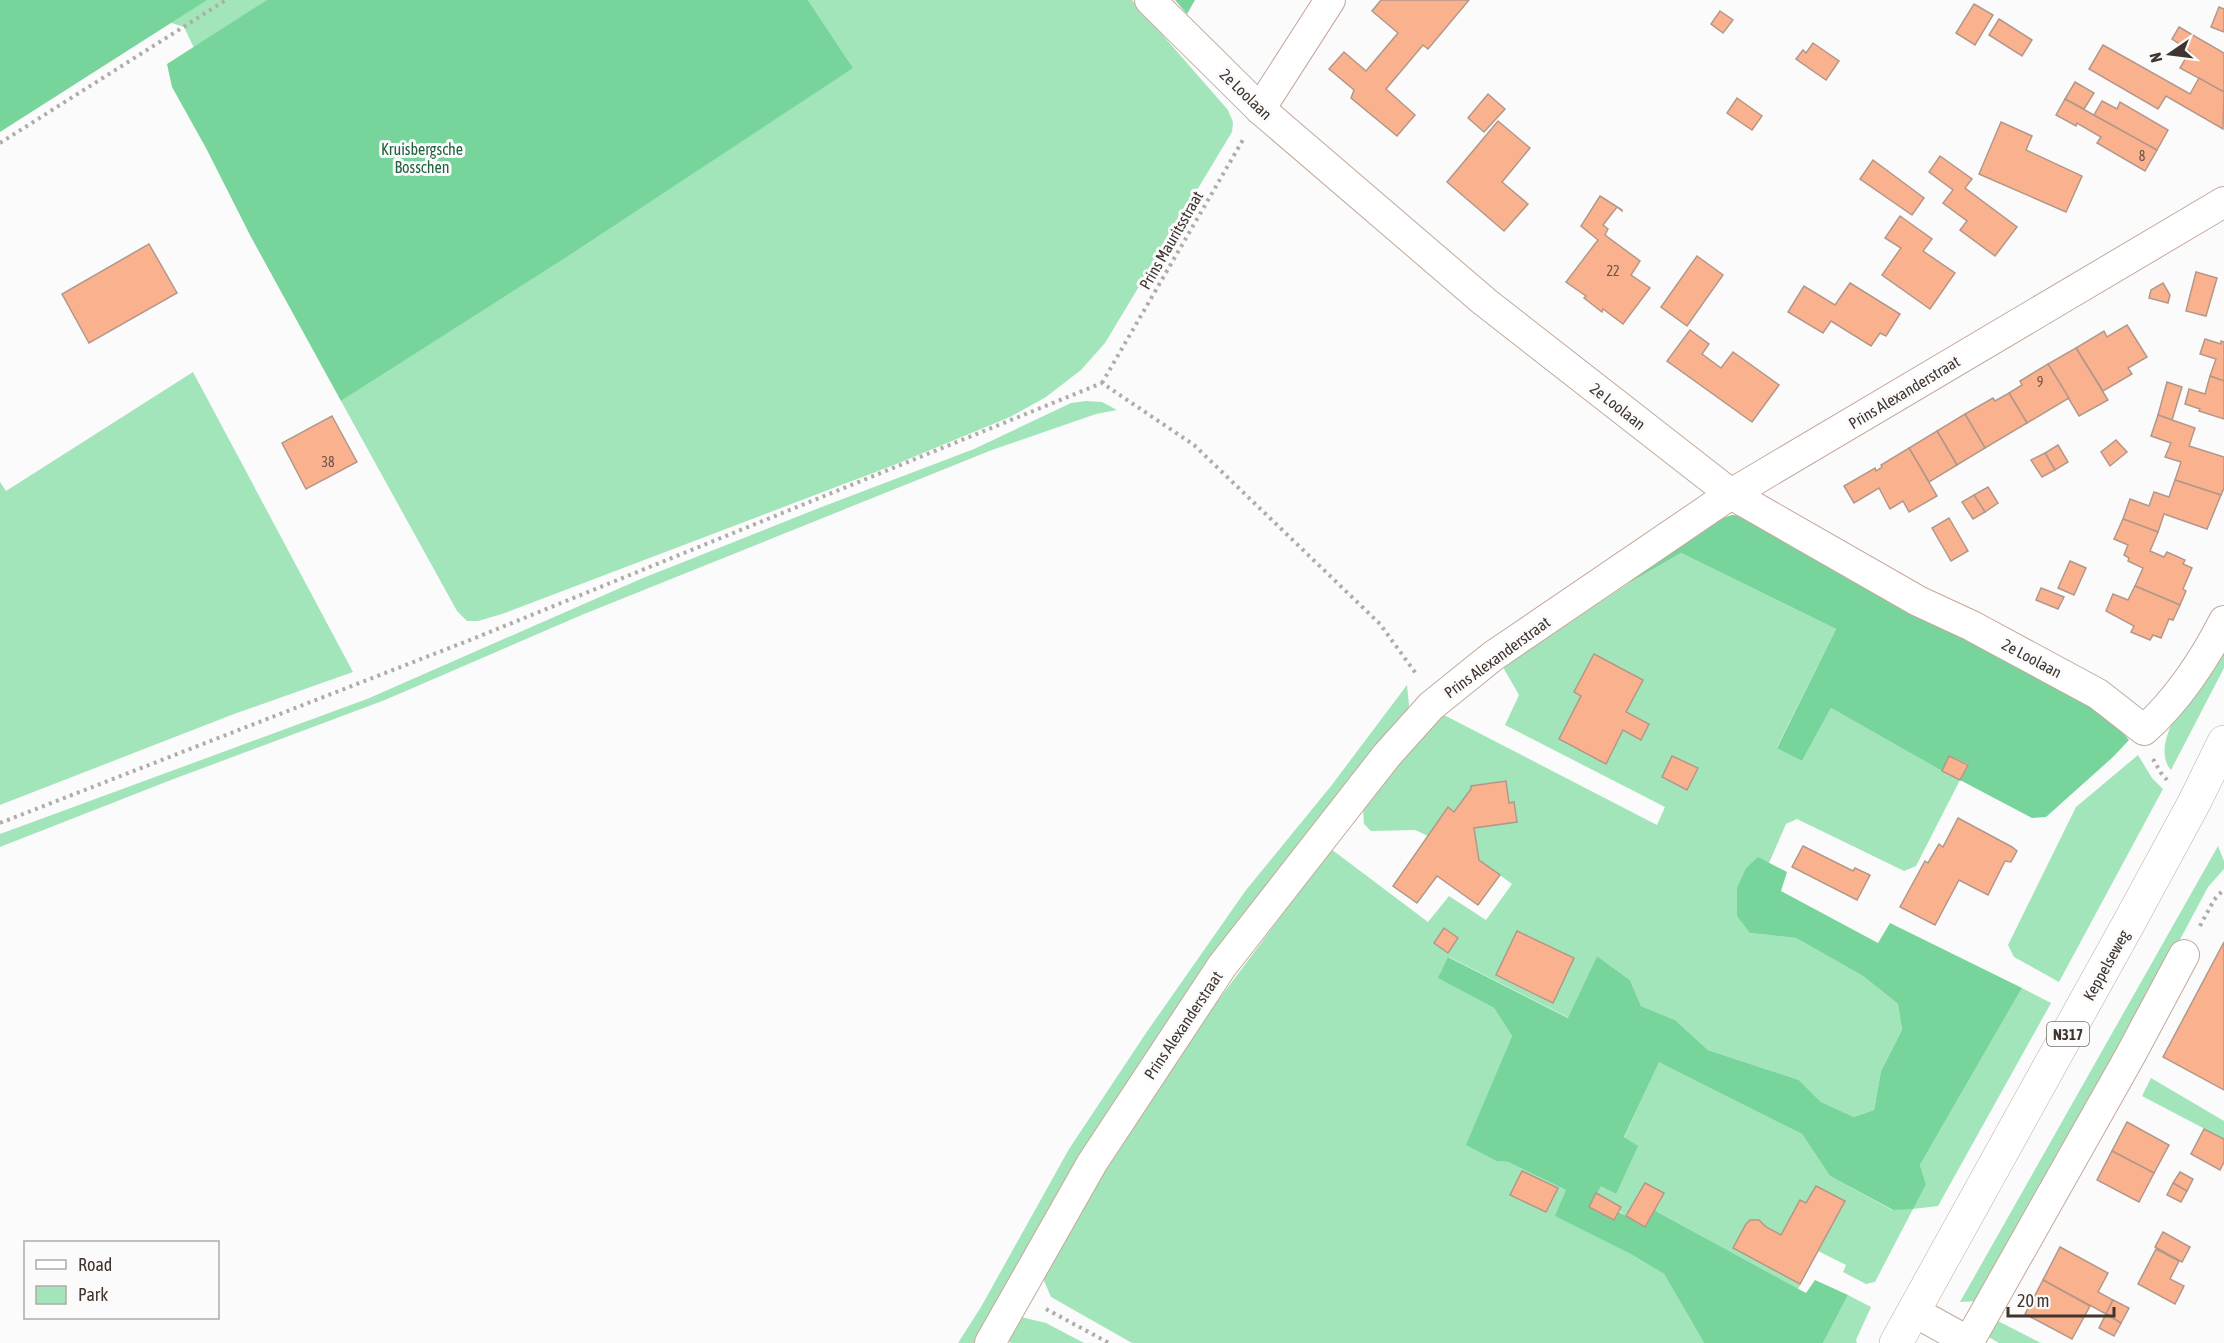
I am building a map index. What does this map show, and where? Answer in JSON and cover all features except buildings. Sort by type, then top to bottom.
[{"type":"main road","name":"Keppelseweg","points":[[1896,1343],[2222,751]]},
{"type":"street","name":"2e Loolaan","points":[[1150,0],[1260,109],[1485,302],[1731,494],[1918,601],[1972,626],[2097,694],[2144,730],[2160,716],[2210,649],[2224,621]]},
{"type":"street","points":[[1260,109],[1330,0]]},
{"type":"street","name":"Prins Alexanderstraat","points":[[990,1343],[1092,1163],[1222,966],[1388,755],[1431,706],[1493,656],[1731,494],[2224,202]]},
{"type":"street","points":[[1915,1312],[1968,1342],[2130,1056],[2184,955]]},
{"type":"path","points":[[0,143],[226,0]]},
{"type":"path","name":"Prins Mauritsstraat","points":[[1102,383],[1260,109]]},
{"type":"path","points":[[0,823],[475,638],[1102,383],[1194,446],[1380,624],[1419,679],[1431,706]]},
{"type":"path","points":[[2184,955],[2214,900],[2224,889]]},
{"type":"path","points":[[1018,1294],[1109,1343]]},
{"type":"green space","points":[[0,0],[804,0],[853,68],[808,0],[1132,0],[1228,110],[1233,122],[1232,132],[1105,343],[1081,370],[1046,397],[1010,417],[894,465],[502,614],[478,621],[467,621],[457,611],[341,401],[501,298],[312,296],[184,27],[118,6]]},
{"type":"green space","points":[[0,0],[207,0],[0,132]]},
{"type":"green space","name":"Kruisbergsche Bosschen","points":[[267,0],[808,0],[853,68],[571,254],[341,401],[172,87],[167,64]]},
{"type":"green space","points":[[1175,0],[1195,0],[1187,14]]},
{"type":"green space","points":[[193,372],[353,672],[234,714],[0,805],[0,482],[6,491]]},
{"type":"green space","points":[[1102,402],[1117,410],[1096,414],[992,450],[584,614],[385,700],[0,847],[0,834],[367,699],[643,578],[974,449],[1071,403]]},
{"type":"green space","points":[[1732,515],[1746,516],[2104,711],[2129,740],[2046,817],[2032,818],[1960,780],[1968,764],[1950,756],[1942,771],[1831,708],[1802,761],[1777,748],[1836,629],[1681,553],[1629,583],[1636,570],[1720,519]]},
{"type":"green space","points":[[1681,553],[1836,629],[1777,747],[1802,761],[1831,708],[1960,780],[1916,866],[1904,871],[1797,819],[1786,824],[1769,863],[1758,858],[1746,868],[1750,933],[1796,938],[1863,976],[1898,1004],[1902,1030],[1881,1071],[1874,1110],[1854,1117],[1821,1102],[1799,1080],[1708,1050],[1675,1020],[1641,1006],[1630,980],[1597,956],[1569,1018],[1449,957],[1439,978],[1494,1008],[1512,1036],[1467,1145],[1496,1161],[1508,1162],[1566,1190],[1629,1253],[1664,1274],[1704,1343],[1132,1343],[1051,1297],[1042,1276],[1118,1148],[1211,1010],[1331,849],[1428,922],[1449,896],[1486,920],[1512,884],[1479,860],[1474,829],[1428,836],[1415,830],[1371,831],[1364,824],[1363,809],[1367,798],[1442,714],[1657,825],[1665,807],[1505,725],[1519,695],[1500,662],[1535,646],[1629,583]]},
{"type":"green space","points":[[2224,646],[2224,668],[2171,770],[2165,757],[2166,742],[2172,724],[2192,689]]},
{"type":"green space","points":[[1407,685],[1409,705],[1407,720],[1053,1209],[974,1343],[958,1343],[981,1307],[1069,1149],[1146,1033],[1246,890],[1331,786]]},
{"type":"green space","points":[[2138,755],[2152,778],[2163,789],[2059,982],[2014,957],[2008,945],[2076,807]]},
{"type":"green space","points":[[2218,846],[2224,861],[2224,869],[2208,887],[2105,1080],[1979,1301],[1960,1302]]},
{"type":"green space","points":[[1758,857],[1787,872],[1781,891],[1878,943],[1890,923],[2022,988],[1920,1165],[1926,1184],[1913,1209],[1893,1210],[1830,1176],[1802,1134],[1659,1062],[1624,1137],[1638,1146],[1616,1194],[1601,1186],[1589,1207],[1614,1220],[1619,1212],[1645,1226],[1654,1210],[1806,1293],[1815,1280],[1848,1295],[1823,1343],[1704,1343],[1664,1274],[1629,1253],[1555,1216],[1566,1190],[1508,1162],[1496,1161],[1466,1145],[1512,1036],[1494,1008],[1438,978],[1448,957],[1568,1018],[1597,956],[1630,980],[1641,1006],[1675,1020],[1708,1050],[1799,1080],[1821,1102],[1854,1117],[1874,1110],[1881,1071],[1902,1030],[1898,1004],[1863,976],[1796,938],[1750,933],[1737,916],[1737,888],[1746,868]]},
{"type":"green space","points":[[2022,988],[2051,1003],[1938,1206],[1913,1209],[1875,1282],[1866,1284],[1843,1272],[1846,1265],[1818,1251],[1798,1289],[1658,1212],[1626,1216],[1596,1193],[1601,1185],[1616,1194],[1624,1138],[1659,1061],[1802,1134],[1830,1176],[1892,1210],[1926,1184],[1920,1165]]},
{"type":"green space","points":[[2151,1078],[2224,1121],[2224,1139],[2142,1096]]},
{"type":"green space","points":[[1848,1295],[1871,1307],[1856,1340],[1857,1343],[1823,1343]]},
{"type":"green space","points":[[1017,1316],[1046,1323],[1084,1343],[1011,1343],[1004,1339]]},
{"type":"green space","points":[[1994,1319],[2041,1343],[1999,1343],[1985,1335]]}]
